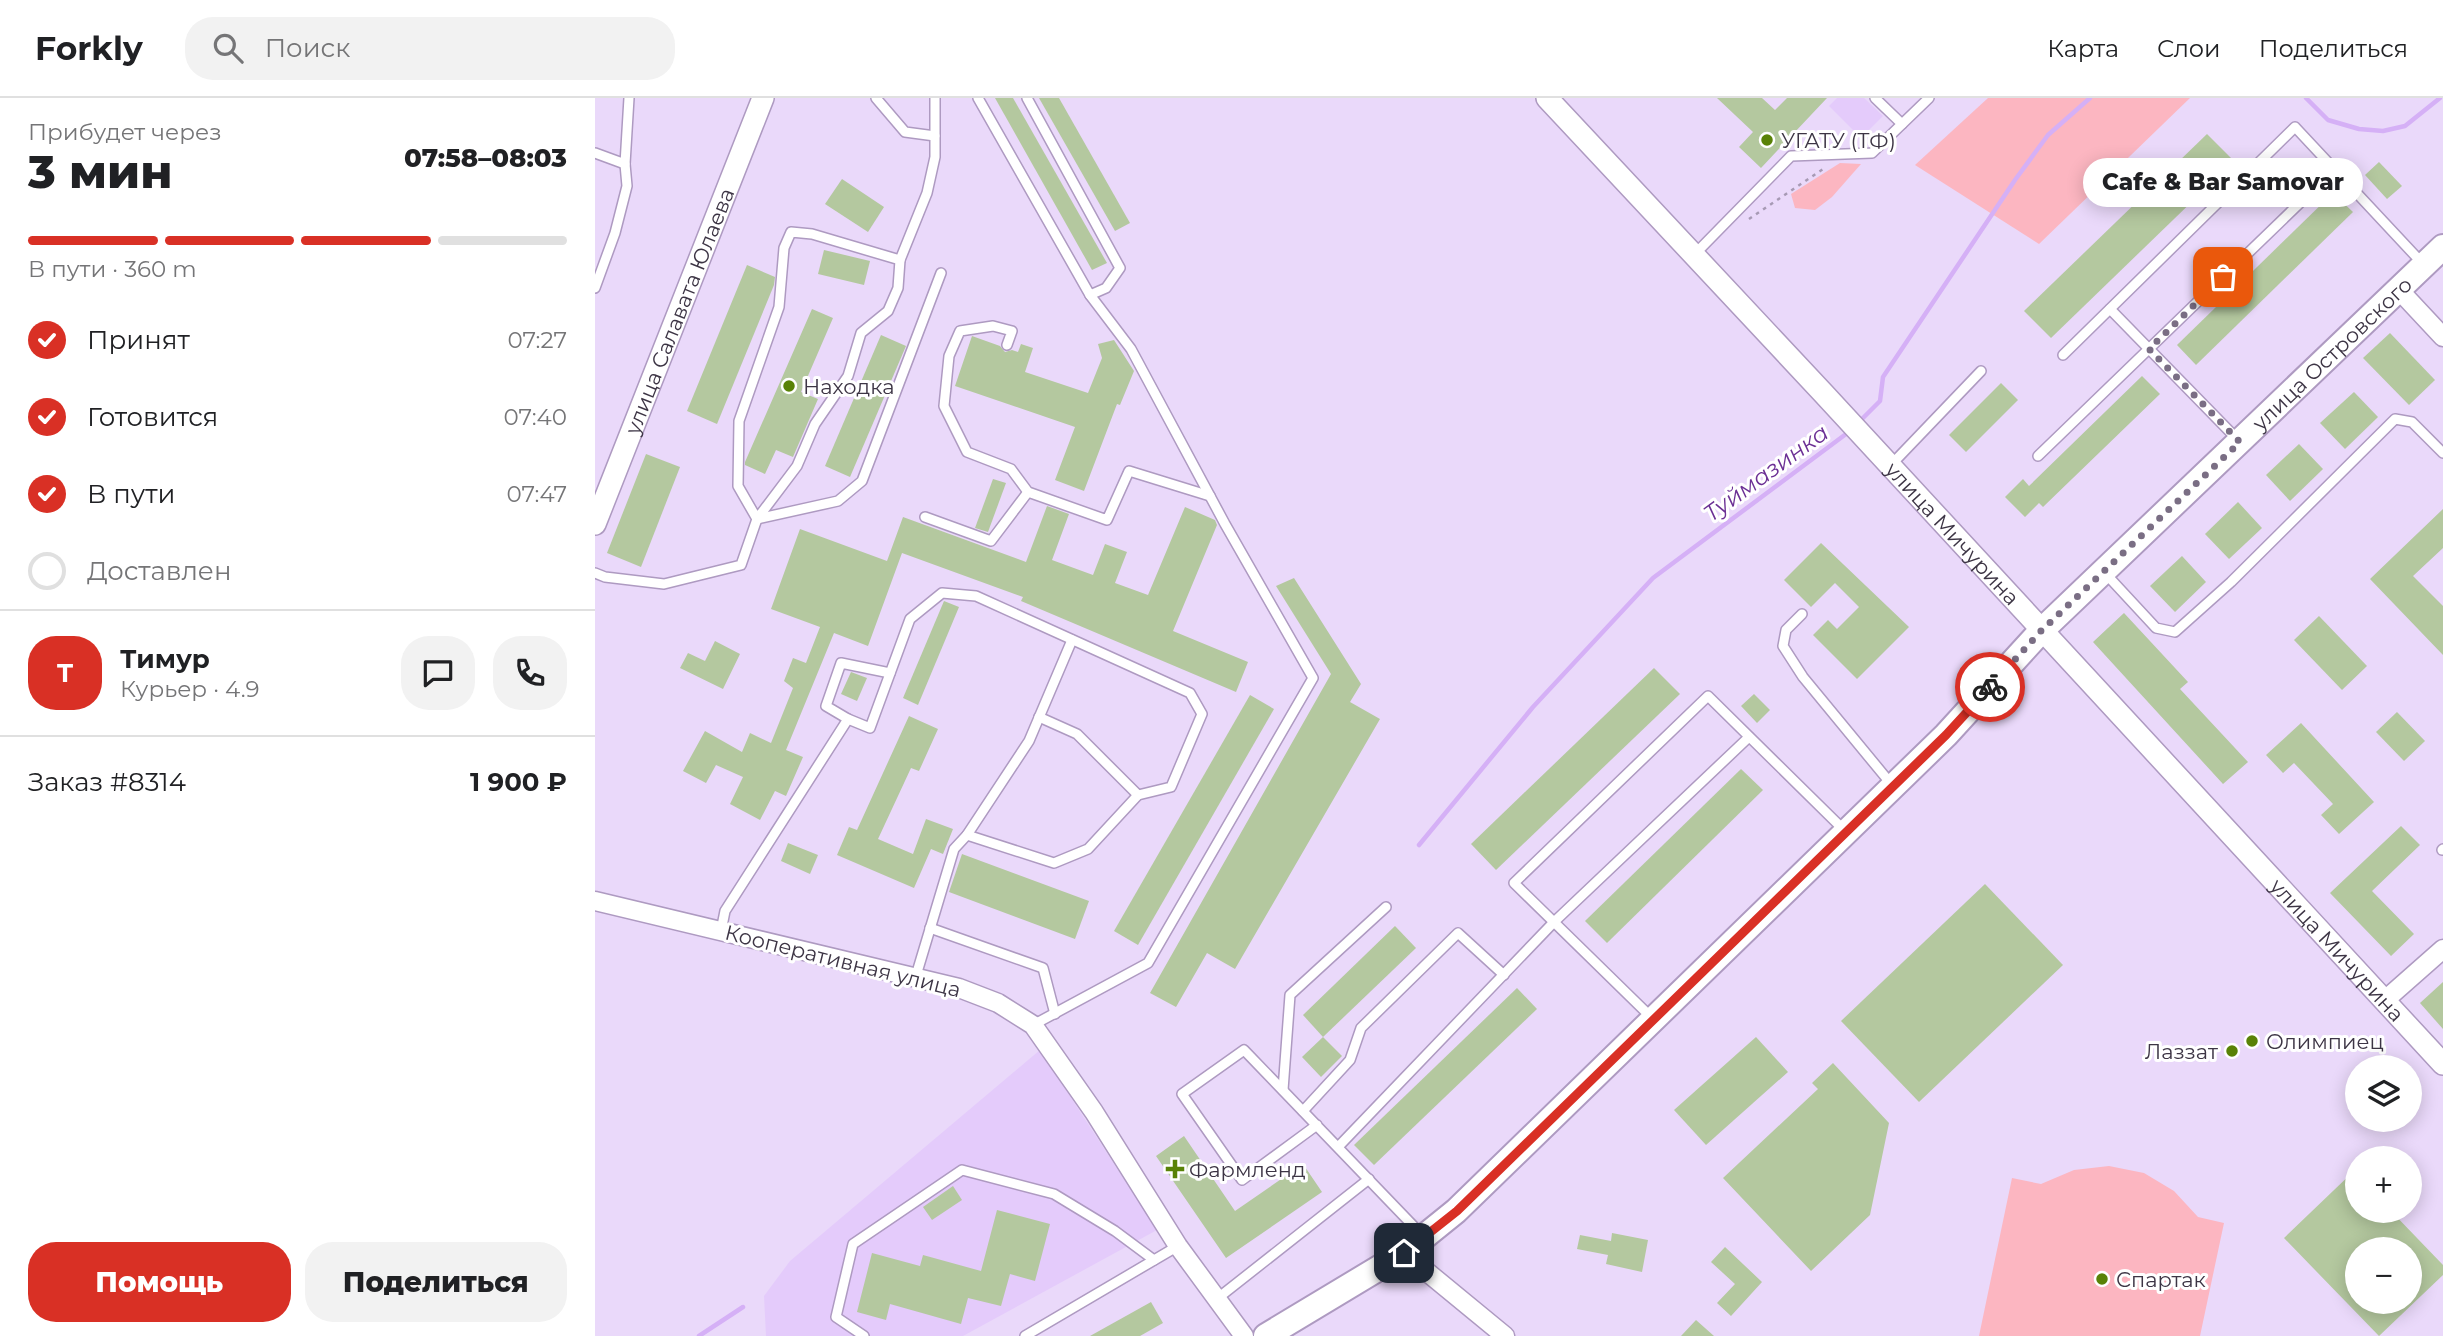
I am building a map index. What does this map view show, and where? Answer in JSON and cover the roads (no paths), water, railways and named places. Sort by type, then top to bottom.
[{"type":"main road","name":"улица Островского","points":[[1266,1336],[1404,1253],[1457,1211],[1946,735],[2041,631],[2400,291],[2443,247]]},
{"type":"street","name":"улица Салавата Юлаева","points":[[595,524],[763,98]]},
{"type":"street","name":"улица Мичурина","points":[[1546,98],[2443,1064]]},
{"type":"street","points":[[2400,291],[2443,337]]},
{"type":"street","name":"Кооперативная улица","points":[[595,901],[959,988],[998,1003],[1033,1026],[1094,1112],[1178,1246],[1244,1336]]},
{"type":"street","points":[[2384,1001],[2443,949]]},
{"type":"street","points":[[1404,1253],[1505,1336]]},
{"type":"lane","points":[[595,288],[615,233],[627,186],[625,164],[629,98]]},
{"type":"lane","points":[[876,98],[905,132],[935,136]]},
{"type":"lane","points":[[595,573],[605,577],[664,584],[741,565],[757,519],[797,466],[815,424],[848,376],[861,333],[888,311],[898,288],[900,260],[927,193],[935,157],[935,98]]},
{"type":"lane","points":[[978,98],[1090,295],[1131,349],[1313,678],[1148,962],[1033,1026]]},
{"type":"lane","points":[[1027,98],[1120,268],[1106,288],[1090,295]]},
{"type":"lane","points":[[1875,98],[1902,124]]},
{"type":"lane","points":[[1694,255],[1791,156],[1872,153],[1929,98]]},
{"type":"lane","points":[[2063,355],[2295,127],[2424,265]]},
{"type":"lane","points":[[595,153],[625,164]]},
{"type":"lane","points":[[2038,456],[2335,169]]},
{"type":"lane","points":[[757,519],[739,486],[739,421],[779,307],[784,248],[791,232],[812,234],[900,260]]},
{"type":"lane","points":[[757,519],[838,501],[862,481],[941,273]]},
{"type":"lane","points":[[2110,309],[2240,442]]},
{"type":"lane","points":[[1007,345],[1012,331],[993,326],[960,331],[949,356],[944,406],[967,452],[1011,469],[1028,492],[1107,520],[1129,471],[1210,496]]},
{"type":"lane","points":[[1890,466],[1981,371]]},
{"type":"lane","points":[[2103,572],[2156,628],[2175,632],[2231,582],[2395,419],[2412,422],[2443,453]]},
{"type":"lane","points":[[925,517],[991,541],[1028,492]]},
{"type":"lane","points":[[890,673],[841,663],[826,706],[870,728],[890,673],[909,619],[942,593],[976,596],[1190,693],[1202,714],[1171,788],[1138,794],[1088,849],[1053,863],[967,835]]},
{"type":"lane","points":[[1802,614],[1786,630],[1783,646],[1803,677],[1893,786]]},
{"type":"lane","points":[[915,979],[954,849],[967,835],[1029,741],[1072,640]]},
{"type":"lane","points":[[1653,1019],[1514,883],[1708,696],[1846,832]]},
{"type":"lane","points":[[1039,717],[1077,734],[1138,794]]},
{"type":"lane","points":[[721,932],[725,911],[848,719]]},
{"type":"lane","points":[[1338,1147],[1554,922],[1749,737]]},
{"type":"lane","points":[[1283,1090],[1290,995],[1386,907]]},
{"type":"lane","points":[[930,928],[1043,968],[1055,1014]]},
{"type":"lane","points":[[1303,1111],[1350,1060],[1361,1028],[1458,933],[1504,975]]},
{"type":"lane","points":[[1317,1125],[1242,1180],[1182,1094],[1244,1050],[1317,1125],[1425,1237]]},
{"type":"lane","points":[[864,1336],[836,1317],[853,1244],[962,1170],[1053,1194],[1115,1231],[1154,1260]]},
{"type":"lane","points":[[1218,1298],[1369,1179]]},
{"type":"lane","points":[[1024,1336],[1178,1246]]},
{"type":"waterway","name":"Туймазинка","points":[[1859,422],[1880,401],[1883,377],[2015,180],[2048,135],[2090,98]]},
{"type":"waterway","name":"Туймазинка","points":[[2306,98],[2328,120],[2359,129],[2383,131],[2405,126],[2440,98]]},
{"type":"waterway","name":"Туймазинка","points":[[1419,845],[1533,707],[1653,578],[1850,431]]},
{"type":"waterway","name":"Туймазинка","points":[[699,1336],[743,1307]]},
{"type":"place","name":"УГАТУ (ТФ)","points":[[1767,140]]},
{"type":"place","name":"Cafe & Bar Samovar","points":[[2223,277]]},
{"type":"place","name":"Находка","points":[[789,386]]},
{"type":"place","name":"Олимпиец","points":[[2252,1041]]},
{"type":"place","name":"Лаззат","points":[[2232,1051]]},
{"type":"place","name":"Фармленд","points":[[1175,1169]]},
{"type":"place","name":"Спартак","points":[[2102,1279]]}]
